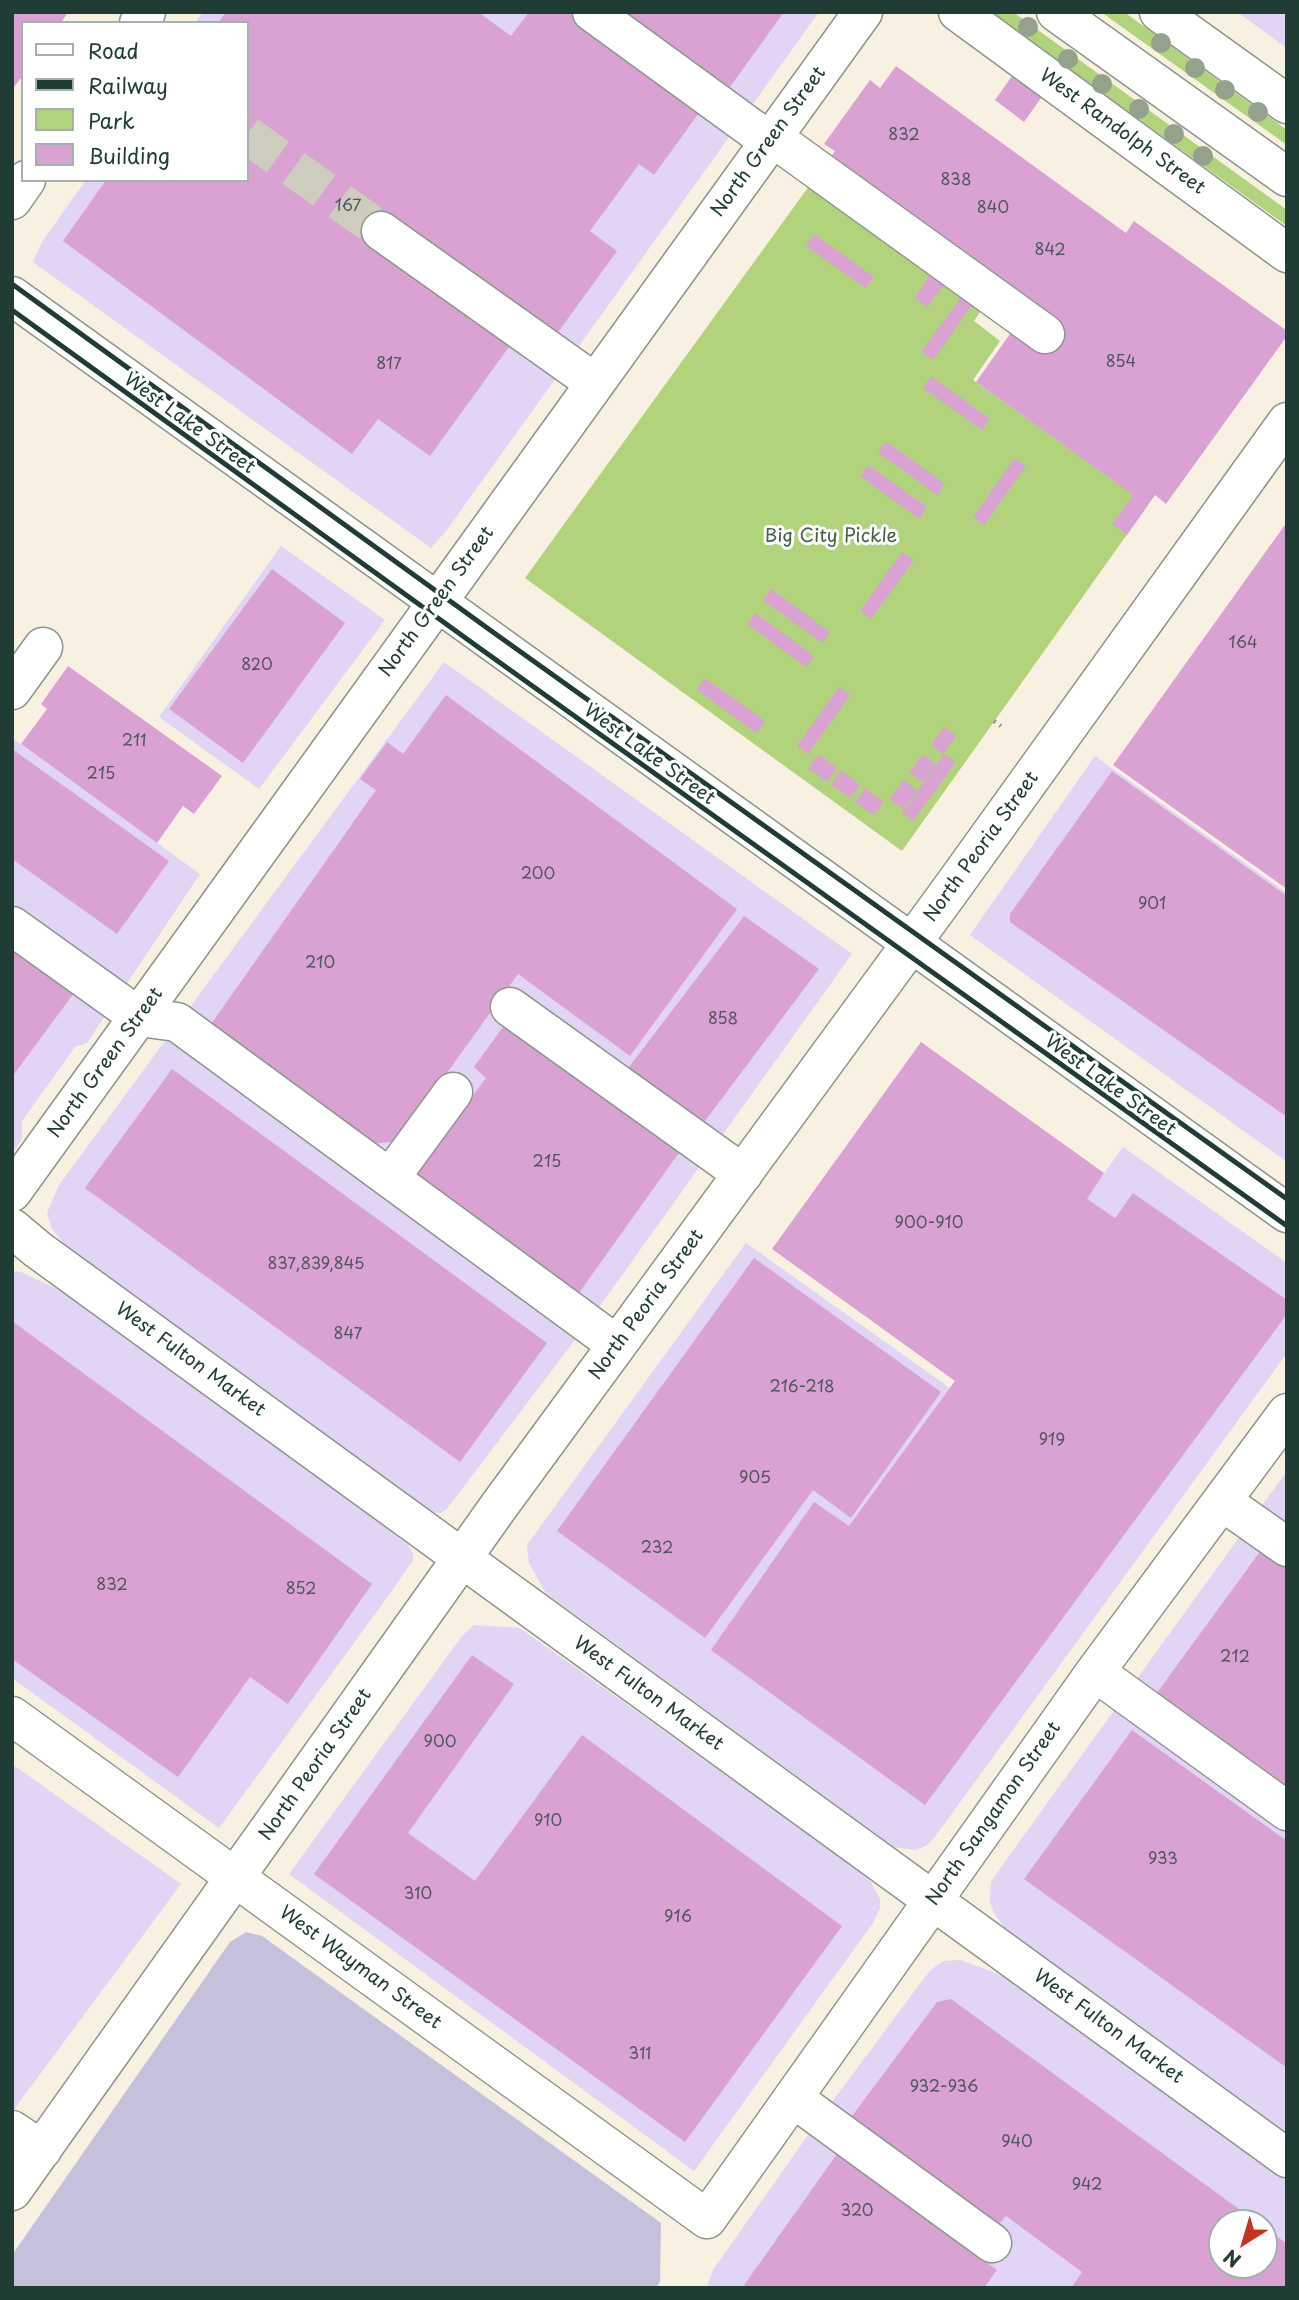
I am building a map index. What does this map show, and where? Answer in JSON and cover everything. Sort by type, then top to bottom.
[{"type":"street","points":[[592,12],[1045,334]]},
{"type":"street","name":"North Green Street","points":[[12,1192],[863,12]]},
{"type":"street","name":"West Randolph Street","points":[[958,12],[1287,253]]},
{"type":"street","points":[[1056,12],[1287,177]]},
{"type":"street","points":[[1159,12],[1287,104]]},
{"type":"street","points":[[12,200],[25,182]]},
{"type":"street","points":[[382,230],[595,383]]},
{"type":"street","name":"West Lake Street","points":[[12,296],[1287,1213]]},
{"type":"street","name":"North Peoria Street","points":[[12,2191],[27,2140],[236,1879],[461,1559],[912,944],[1287,422]]},
{"type":"street","points":[[12,690],[43,647]]},
{"type":"street","points":[[12,926],[139,1017],[177,1023],[617,1345]]},
{"type":"street","points":[[510,1007],[743,1174]]},
{"type":"street","points":[[390,1178],[453,1092]]},
{"type":"street","name":"West Fulton Market","points":[[12,1228],[461,1559],[1287,2158]]},
{"type":"street","name":"North Sangamon Street","points":[[707,2219],[1095,1672],[1287,1413]]},
{"type":"street","points":[[1223,1502],[1287,1547]]},
{"type":"street","points":[[1095,1672],[1287,1811]]},
{"type":"street","name":"West Wayman Street","points":[[12,1716],[707,2219]]},
{"type":"street","points":[[793,2098],[992,2243]]},
{"type":"path","points":[[994,721],[1001,726]]},
{"type":"shaded area","points":[[203,12],[819,12],[446,531],[431,548],[33,262],[42,242],[85,182],[248,182],[248,21],[196,21]]},
{"type":"shaded area","points":[[1237,12],[1287,12],[1287,48]]},
{"type":"shaded area","points":[[281,546],[385,620],[259,789],[159,717]]},
{"type":"shaded area","points":[[444,662],[852,954],[587,1324],[446,1510],[440,1513],[420,1505],[67,1247],[52,1229],[47,1213],[59,1185]]},
{"type":"shaded area","points":[[12,738],[200,874],[87,1043],[75,1047],[22,1121],[22,1139],[12,1153]]},
{"type":"shaded area","points":[[1095,756],[1287,893],[1287,1162],[970,935]]},
{"type":"shaded area","points":[[1123,1147],[1287,1263],[1287,1353],[934,1838],[926,1846],[915,1850],[894,1847],[546,1593],[529,1563],[527,1545],[746,1243],[950,1388]]},
{"type":"shaded area","points":[[12,1271],[21,1272],[63,1292],[357,1506],[408,1545],[413,1553],[413,1560],[394,1588],[219,1828],[12,1678]]},
{"type":"shaded area","points":[[1287,1471],[1287,2138],[1009,1934],[990,1903],[991,1882],[1001,1867]]},
{"type":"shaded area","points":[[474,1625],[520,1628],[847,1862],[871,1882],[880,1899],[880,1908],[873,1923],[694,2171],[289,1874],[462,1636]]},
{"type":"shaded area","points":[[12,1764],[181,1884],[12,2112]]},
{"type":"shaded area","points":[[246,1932],[262,1936],[661,2223],[660,2282],[656,2288],[12,2288],[12,2255],[230,1942]]},
{"type":"shaded area","points":[[960,1960],[1006,1977],[1287,2179],[1287,2288],[707,2288],[713,2270],[820,2118],[934,1967],[944,1961]]},
{"type":"green space","points":[[990,12],[1013,12],[1287,210],[1287,226]]},
{"type":"green space","points":[[1101,12],[1124,12],[1287,130],[1287,145]]},
{"type":"green space","name":"Big City Pickle","points":[[812,182],[984,306],[974,321],[1000,341],[973,380],[1148,505],[902,851],[525,578]]},
{"type":"building","points":[[12,12],[68,12],[62,21],[21,21],[21,78],[12,90]]},
{"type":"building","points":[[226,12],[478,12],[511,36],[529,12],[568,12],[701,110],[654,175],[639,164],[590,231],[617,251],[553,339],[514,340],[430,456],[378,419],[352,454],[63,241],[105,182],[248,182],[248,21],[219,21]]},
{"type":"building","points":[[618,12],[784,12],[727,91]]},
{"type":"building","points":[[896,66],[1126,233],[1134,221],[1287,331],[1287,336],[1166,504],[1155,495],[1127,535],[1112,524],[1133,495],[976,382],[1017,324],[826,164],[835,151],[824,144],[870,80],[880,88]]},
{"type":"building","points":[[1017,69],[1046,91],[1024,122],[995,100]]},
{"type":"building","points":[[814,234],[874,277],[865,288],[806,246]]},
{"type":"building","points":[[934,270],[948,280],[927,307],[914,298]]},
{"type":"building","points":[[964,293],[975,301],[933,360],[921,352]]},
{"type":"building","points":[[931,376],[990,419],[982,430],[923,388]]},
{"type":"building","points":[[886,441],[945,484],[937,495],[878,452]]},
{"type":"building","points":[[1015,458],[1026,466],[984,525],[973,517]]},
{"type":"building","points":[[868,465],[927,507],[919,519],[860,476]]},
{"type":"building","points":[[1287,522],[1287,889],[1113,765]]},
{"type":"building","points":[[902,552],[914,560],[871,619],[860,611]]},
{"type":"building","points":[[272,569],[345,623],[243,763],[169,709]]},
{"type":"building","points":[[771,589],[830,632],[822,643],[763,600]]},
{"type":"building","points":[[755,613],[814,656],[806,667],[747,624]]},
{"type":"building","points":[[68,666],[222,776],[194,814],[183,806],[157,843],[21,744],[47,709],[41,704]]},
{"type":"building","points":[[705,678],[765,721],[756,733],[697,690]]},
{"type":"building","points":[[839,687],[850,695],[808,754],[797,746]]},
{"type":"building","points":[[446,695],[737,909],[630,1056],[518,974],[398,1141],[371,1144],[209,1027],[376,790],[360,779],[387,742],[403,754]]},
{"type":"building","points":[[944,727],[956,736],[943,754],[931,745]]},
{"type":"building","points":[[12,749],[169,861],[117,934],[12,859]]},
{"type":"building","points":[[819,754],[837,768],[827,782],[808,768]]},
{"type":"building","points":[[923,754],[936,764],[923,782],[909,773]]},
{"type":"building","points":[[944,754],[956,762],[913,821],[902,813]]},
{"type":"building","points":[[841,770],[860,785],[850,798],[831,785]]},
{"type":"building","points":[[1112,771],[1287,896],[1287,1117],[1010,922],[1010,914]]},
{"type":"building","points":[[904,780],[917,790],[903,809],[889,799]]},
{"type":"building","points":[[865,788],[884,802],[874,815],[855,802]]},
{"type":"building","points":[[744,916],[819,969],[702,1125],[626,1071]]},
{"type":"building","points":[[12,948],[74,993],[12,1077]]},
{"type":"building","points":[[506,1023],[683,1147],[574,1300],[410,1180],[486,1078],[474,1067]]},
{"type":"building","points":[[921,1042],[1104,1173],[1087,1199],[1115,1218],[1133,1193],[1287,1300],[1287,1314],[925,1805],[711,1650],[814,1502],[849,1526],[955,1381],[772,1249]]},
{"type":"building","points":[[172,1069],[547,1343],[460,1462],[85,1188]]},
{"type":"building","points":[[754,1258],[941,1392],[851,1518],[813,1490],[705,1638],[557,1531]]},
{"type":"building","points":[[12,1321],[372,1584],[288,1704],[250,1677],[178,1777],[12,1659]]},
{"type":"building","points":[[1267,1542],[1287,1556],[1287,1800],[1151,1701]]},
{"type":"building","points":[[472,1655],[514,1684],[408,1833],[475,1881],[582,1735],[842,1926],[685,2142],[314,1874]]},
{"type":"building","points":[[1132,1730],[1287,1841],[1287,2068],[1024,1879]]},
{"type":"building","points":[[951,1999],[1239,2209],[1208,2209],[1208,2279],[1278,2279],[1278,2237],[1287,2244],[1287,2288],[1071,2288],[1082,2272],[1006,2216],[998,2225],[852,2116],[937,2002]]},
{"type":"building","points":[[837,2154],[997,2270],[984,2288],[742,2288]]},
{"type":"tunnel","points":[[248,136],[381,231]]},
{"type":"railway","points":[[12,284],[490,630],[1287,1199]]},
{"type":"railway","points":[[12,310],[1287,1226]]}]
